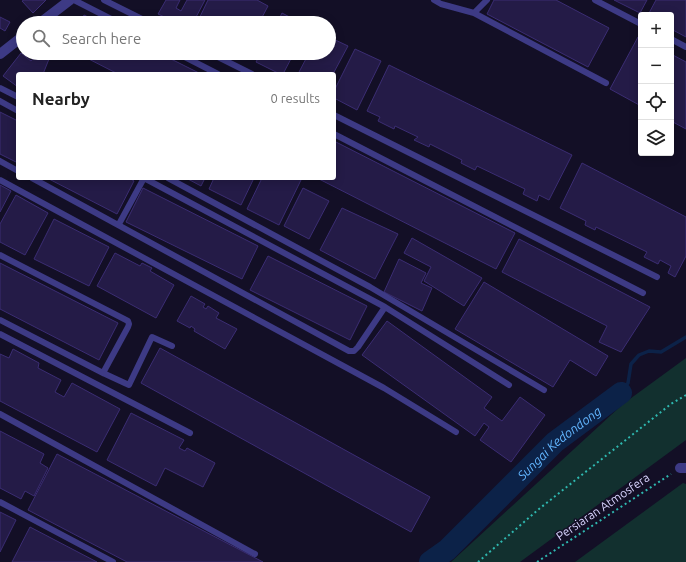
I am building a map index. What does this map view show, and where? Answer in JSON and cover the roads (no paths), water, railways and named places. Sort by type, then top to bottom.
[{"type":"street","points":[[49,16],[70,0]]},
{"type":"street","points":[[0,54],[16,41]]},
{"type":"lane","points":[[74,0],[105,16]]},
{"type":"lane","points":[[104,0],[136,16]]},
{"type":"lane","points":[[434,0],[441,4],[474,13],[606,83]]},
{"type":"lane","points":[[474,13],[487,0]]},
{"type":"lane","points":[[595,0],[638,22]]},
{"type":"lane","points":[[674,41],[686,47]]},
{"type":"lane","points":[[191,60],[214,72]]},
{"type":"lane","points":[[224,60],[248,72]]},
{"type":"lane","points":[[0,88],[16,96]]},
{"type":"lane","points":[[0,101],[16,110]]},
{"type":"lane","points":[[336,116],[657,277]]},
{"type":"lane","points":[[336,135],[643,293]]},
{"type":"lane","points":[[0,161],[16,170]]},
{"type":"lane","points":[[0,180],[384,388],[456,432]]},
{"type":"lane","points":[[36,180],[119,224],[349,351],[354,351],[358,347],[385,307]]},
{"type":"lane","points":[[119,224],[143,180]]},
{"type":"lane","points":[[148,180],[385,307],[509,385]]},
{"type":"lane","points":[[172,180],[370,287],[544,390]]},
{"type":"lane","points":[[0,255],[128,321],[128,327],[103,373]]},
{"type":"lane","points":[[0,320],[129,385],[152,337],[172,346]]},
{"type":"lane","points":[[0,334],[190,433]]},
{"type":"lane","points":[[0,414],[255,554]]},
{"type":"lane","points":[[0,502],[113,562]]},
{"type":"waterway","name":"Sungai Kedondong","points":[[621,393],[628,383],[631,364],[639,355],[649,351],[661,352],[686,337]]},
{"type":"waterway","name":"Sungai Kedondong","points":[[430,562],[447,550],[555,442],[621,393]]}]
